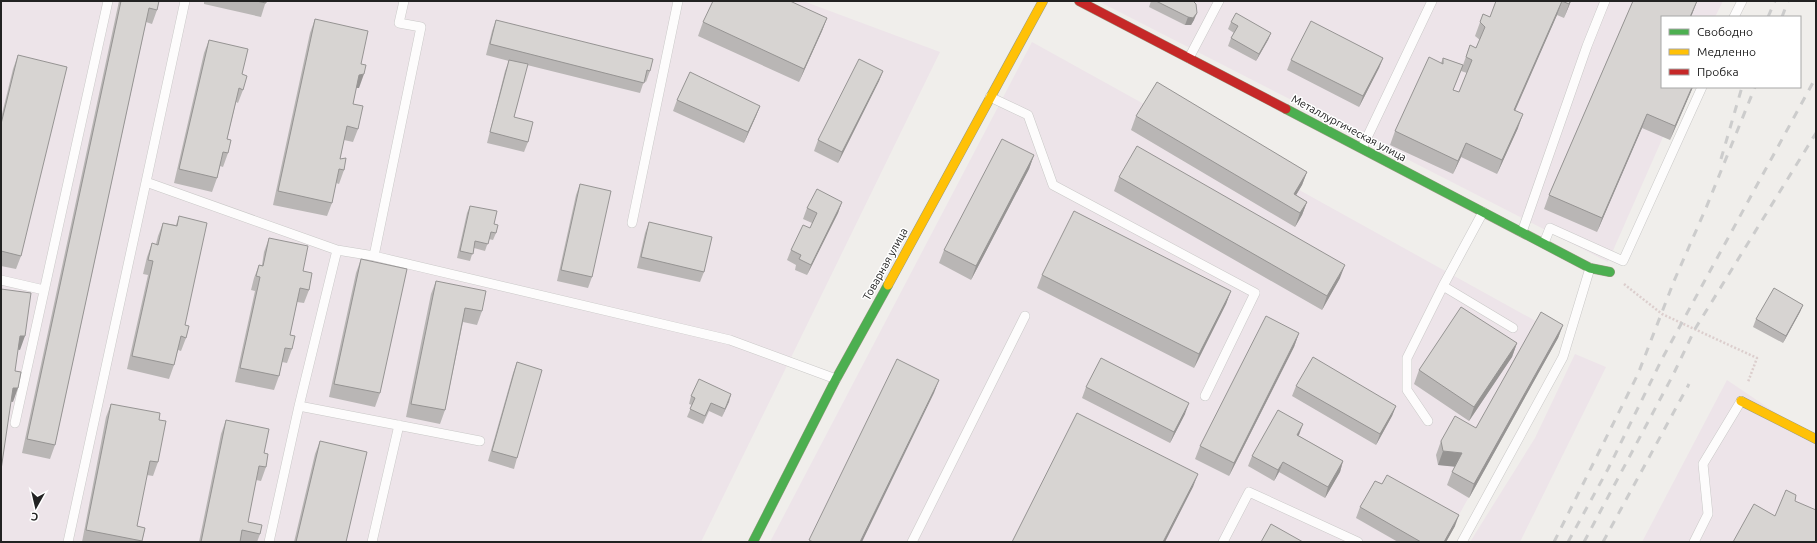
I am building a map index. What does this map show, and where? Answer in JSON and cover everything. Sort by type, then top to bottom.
[{"type":"street","name":"Товарная улица","points":[[753,542],[836,379],[1043,1]]},
{"type":"street","name":"Металлургическая улица","points":[[1079,1],[1590,268],[1610,272]]},
{"type":"street","points":[[1740,401],[1816,439]]},
{"type":"lane","points":[[15,423],[108,1]]},
{"type":"lane","points":[[68,542],[185,1]]},
{"type":"lane","points":[[374,256],[421,28],[399,23],[404,1]]},
{"type":"lane","points":[[632,224],[678,1]]},
{"type":"lane","points":[[1189,58],[1218,1]]},
{"type":"lane","points":[[1362,148],[1432,1]]},
{"type":"lane","points":[[1522,232],[1587,46],[1605,1]]},
{"type":"lane","points":[[1734,16],[1742,1]]},
{"type":"lane","points":[[1544,244],[1550,228],[1623,261],[1702,88]]},
{"type":"lane","points":[[990,97],[1028,115],[1053,185],[1255,293],[1205,396]]},
{"type":"lane","points":[[146,182],[337,250],[374,256],[730,340],[836,379]]},
{"type":"lane","points":[[1428,420],[1407,390],[1407,358],[1443,286],[1483,212]]},
{"type":"lane","points":[[269,542],[299,406],[337,250]]},
{"type":"lane","points":[[1462,542],[1563,357],[1590,268]]},
{"type":"lane","points":[[1,280],[44,290]]},
{"type":"lane","points":[[1443,286],[1513,328]]},
{"type":"lane","points":[[912,542],[1025,316]]},
{"type":"lane","points":[[1694,542],[1708,514],[1703,464],[1740,401]]},
{"type":"lane","points":[[299,406],[480,441]]},
{"type":"lane","points":[[372,542],[399,425]]},
{"type":"lane","points":[[1223,542],[1249,492],[1358,542]]},
{"type":"path","points":[[1610,272],[1662,314],[1757,358],[1740,401]]},
{"type":"shaded area","points":[[1,1],[803,1],[940,52],[701,542],[1,542]]},
{"type":"shaded area","points":[[1098,1],[1723,1],[1716,16],[1661,16],[1661,88],[1685,88],[1608,262]]},
{"type":"shaded area","points":[[1032,42],[1559,334],[1444,542],[770,542]]},
{"type":"shaded area","points":[[1575,354],[1606,367],[1520,542],[1470,542],[1535,438]]},
{"type":"shaded area","points":[[1727,380],[1816,440],[1816,542],[1642,542]]},
{"type":"building","points":[[121,1],[159,1],[157,10],[149,8],[55,445],[27,439]]},
{"type":"building","points":[[713,1],[790,1],[827,18],[804,69],[703,22]]},
{"type":"building","points":[[1156,1],[1193,1],[1196,4],[1197,13],[1193,18],[1188,17]]},
{"type":"building","points":[[1496,1],[1562,1],[1514,110],[1523,114],[1502,160],[1466,143],[1458,161],[1395,131],[1429,57],[1443,64],[1443,58],[1463,65],[1453,90],[1459,92],[1472,60],[1466,57],[1470,45],[1476,48],[1485,27],[1480,22],[1483,14],[1490,17]]},
{"type":"building","points":[[1562,1],[1570,1],[1569,4]]},
{"type":"building","points":[[1633,1],[1697,1],[1690,16],[1661,16],[1661,88],[1692,88],[1675,126],[1647,114],[1602,218],[1549,195]]},
{"type":"building","points":[[1236,13],[1271,33],[1259,54],[1231,38],[1238,26],[1231,22]]},
{"type":"building","points":[[315,19],[368,31],[361,64],[366,65],[364,74],[359,75],[353,104],[363,106],[358,129],[347,126],[340,159],[346,158],[344,170],[339,169],[332,203],[278,191]]},
{"type":"building","points":[[496,20],[653,59],[650,71],[647,70],[644,83],[490,44]]},
{"type":"building","points":[[1311,21],[1383,58],[1363,96],[1291,60]]},
{"type":"building","points":[[209,40],[248,49],[242,74],[247,76],[243,90],[239,88],[227,139],[231,140],[228,153],[223,152],[217,178],[179,169]]},
{"type":"building","points":[[18,55],[67,67],[21,256],[1,251],[1,124]]},
{"type":"building","points":[[859,59],[883,71],[842,152],[818,140]]},
{"type":"building","points":[[509,60],[528,64],[514,117],[533,122],[528,142],[490,132]]},
{"type":"building","points":[[690,72],[760,106],[748,132],[677,100]]},
{"type":"building","points":[[1157,82],[1307,172],[1294,194],[1307,202],[1300,213],[1136,116]]},
{"type":"building","points":[[1002,139],[1034,155],[976,266],[944,250]]},
{"type":"building","points":[[1137,146],[1345,265],[1327,296],[1119,177]]},
{"type":"building","points":[[580,184],[611,191],[592,277],[561,270]]},
{"type":"building","points":[[817,189],[842,202],[811,265],[799,259],[801,255],[791,250],[803,225],[810,228],[817,213],[807,208]]},
{"type":"building","points":[[470,206],[497,211],[494,224],[498,225],[496,233],[491,232],[488,244],[475,241],[473,254],[460,251]]},
{"type":"building","points":[[1074,211],[1231,291],[1199,354],[1042,275]]},
{"type":"building","points":[[179,216],[207,223],[185,325],[189,326],[186,338],[181,336],[174,365],[132,356],[153,261],[148,260],[152,243],[158,245],[163,223],[177,226]]},
{"type":"building","points":[[649,222],[712,237],[704,272],[641,257]]},
{"type":"building","points":[[269,238],[308,246],[303,271],[312,273],[309,290],[300,288],[290,335],[295,336],[292,349],[285,348],[279,376],[240,368],[260,277],[256,276],[259,265],[263,266]]},
{"type":"building","points":[[361,259],[407,269],[380,393],[334,384]]},
{"type":"building","points":[[436,281],[486,291],[482,311],[465,308],[445,410],[411,404]]},
{"type":"building","points":[[1774,288],[1803,305],[1786,336],[1756,319]]},
{"type":"building","points":[[1,289],[31,293],[25,336],[20,336],[15,371],[21,372],[18,388],[13,388],[1,470]]},
{"type":"building","points":[[1461,307],[1517,343],[1474,407],[1419,370]]},
{"type":"building","points":[[1541,312],[1563,325],[1474,484],[1452,472],[1462,453],[1443,451],[1441,441],[1455,416],[1476,428]]},
{"type":"building","points":[[1266,316],[1299,333],[1234,463],[1200,446]]},
{"type":"building","points":[[1313,357],[1396,406],[1380,434],[1296,386]]},
{"type":"building","points":[[1101,358],[1189,403],[1174,432],[1086,387]]},
{"type":"building","points":[[897,359],[939,380],[860,542],[813,542],[809,540]]},
{"type":"building","points":[[517,362],[542,370],[517,458],[492,451]]},
{"type":"building","points":[[699,379],[731,394],[725,409],[711,403],[705,416],[690,409],[695,398],[691,396]]},
{"type":"building","points":[[111,404],[160,413],[159,420],[166,421],[158,462],[150,461],[137,526],[145,528],[142,541],[86,530]]},
{"type":"building","points":[[1278,410],[1303,424],[1297,435],[1343,461],[1328,487],[1283,462],[1278,470],[1252,456]]},
{"type":"building","points":[[1077,413],[1198,474],[1163,542],[1012,542]]},
{"type":"building","points":[[226,420],[269,429],[264,453],[268,454],[266,467],[259,466],[248,522],[262,525],[260,534],[242,530],[240,542],[201,542]]},
{"type":"building","points":[[320,441],[367,452],[346,542],[296,542]]},
{"type":"building","points":[[1387,475],[1459,515],[1444,542],[1421,542],[1360,507],[1375,481],[1382,484]]},
{"type":"building","points":[[1786,490],[1796,495],[1795,501],[1816,510],[1816,542],[1733,542],[1754,504],[1775,516]]},
{"type":"building","points":[[1271,524],[1303,542],[1261,542]]},
{"type":"railway","points":[[1768,16],[1775,1]]},
{"type":"railway","points":[[1782,16],[1788,1]]},
{"type":"railway","points":[[1568,542],[1608,469],[1662,359],[1816,77]]},
{"type":"railway","points":[[1721,159],[1742,88]]},
{"type":"railway","points":[[1554,542],[1638,374],[1674,281],[1706,208],[1755,88]]},
{"type":"railway","points":[[1584,542],[1673,375],[1695,329],[1816,133]]},
{"type":"railway","points":[[1603,542],[1689,384]]},
{"type":"traffic: fast","points":[[1286,109],[1590,268],[1610,272]]},
{"type":"traffic: fast","points":[[753,542],[836,379],[888,285]]},
{"type":"traffic: slow","points":[[888,285],[1043,1]]},
{"type":"traffic: slow","points":[[1741,401],[1816,439]]},
{"type":"traffic: jam","points":[[1079,1],[1286,109]]}]
